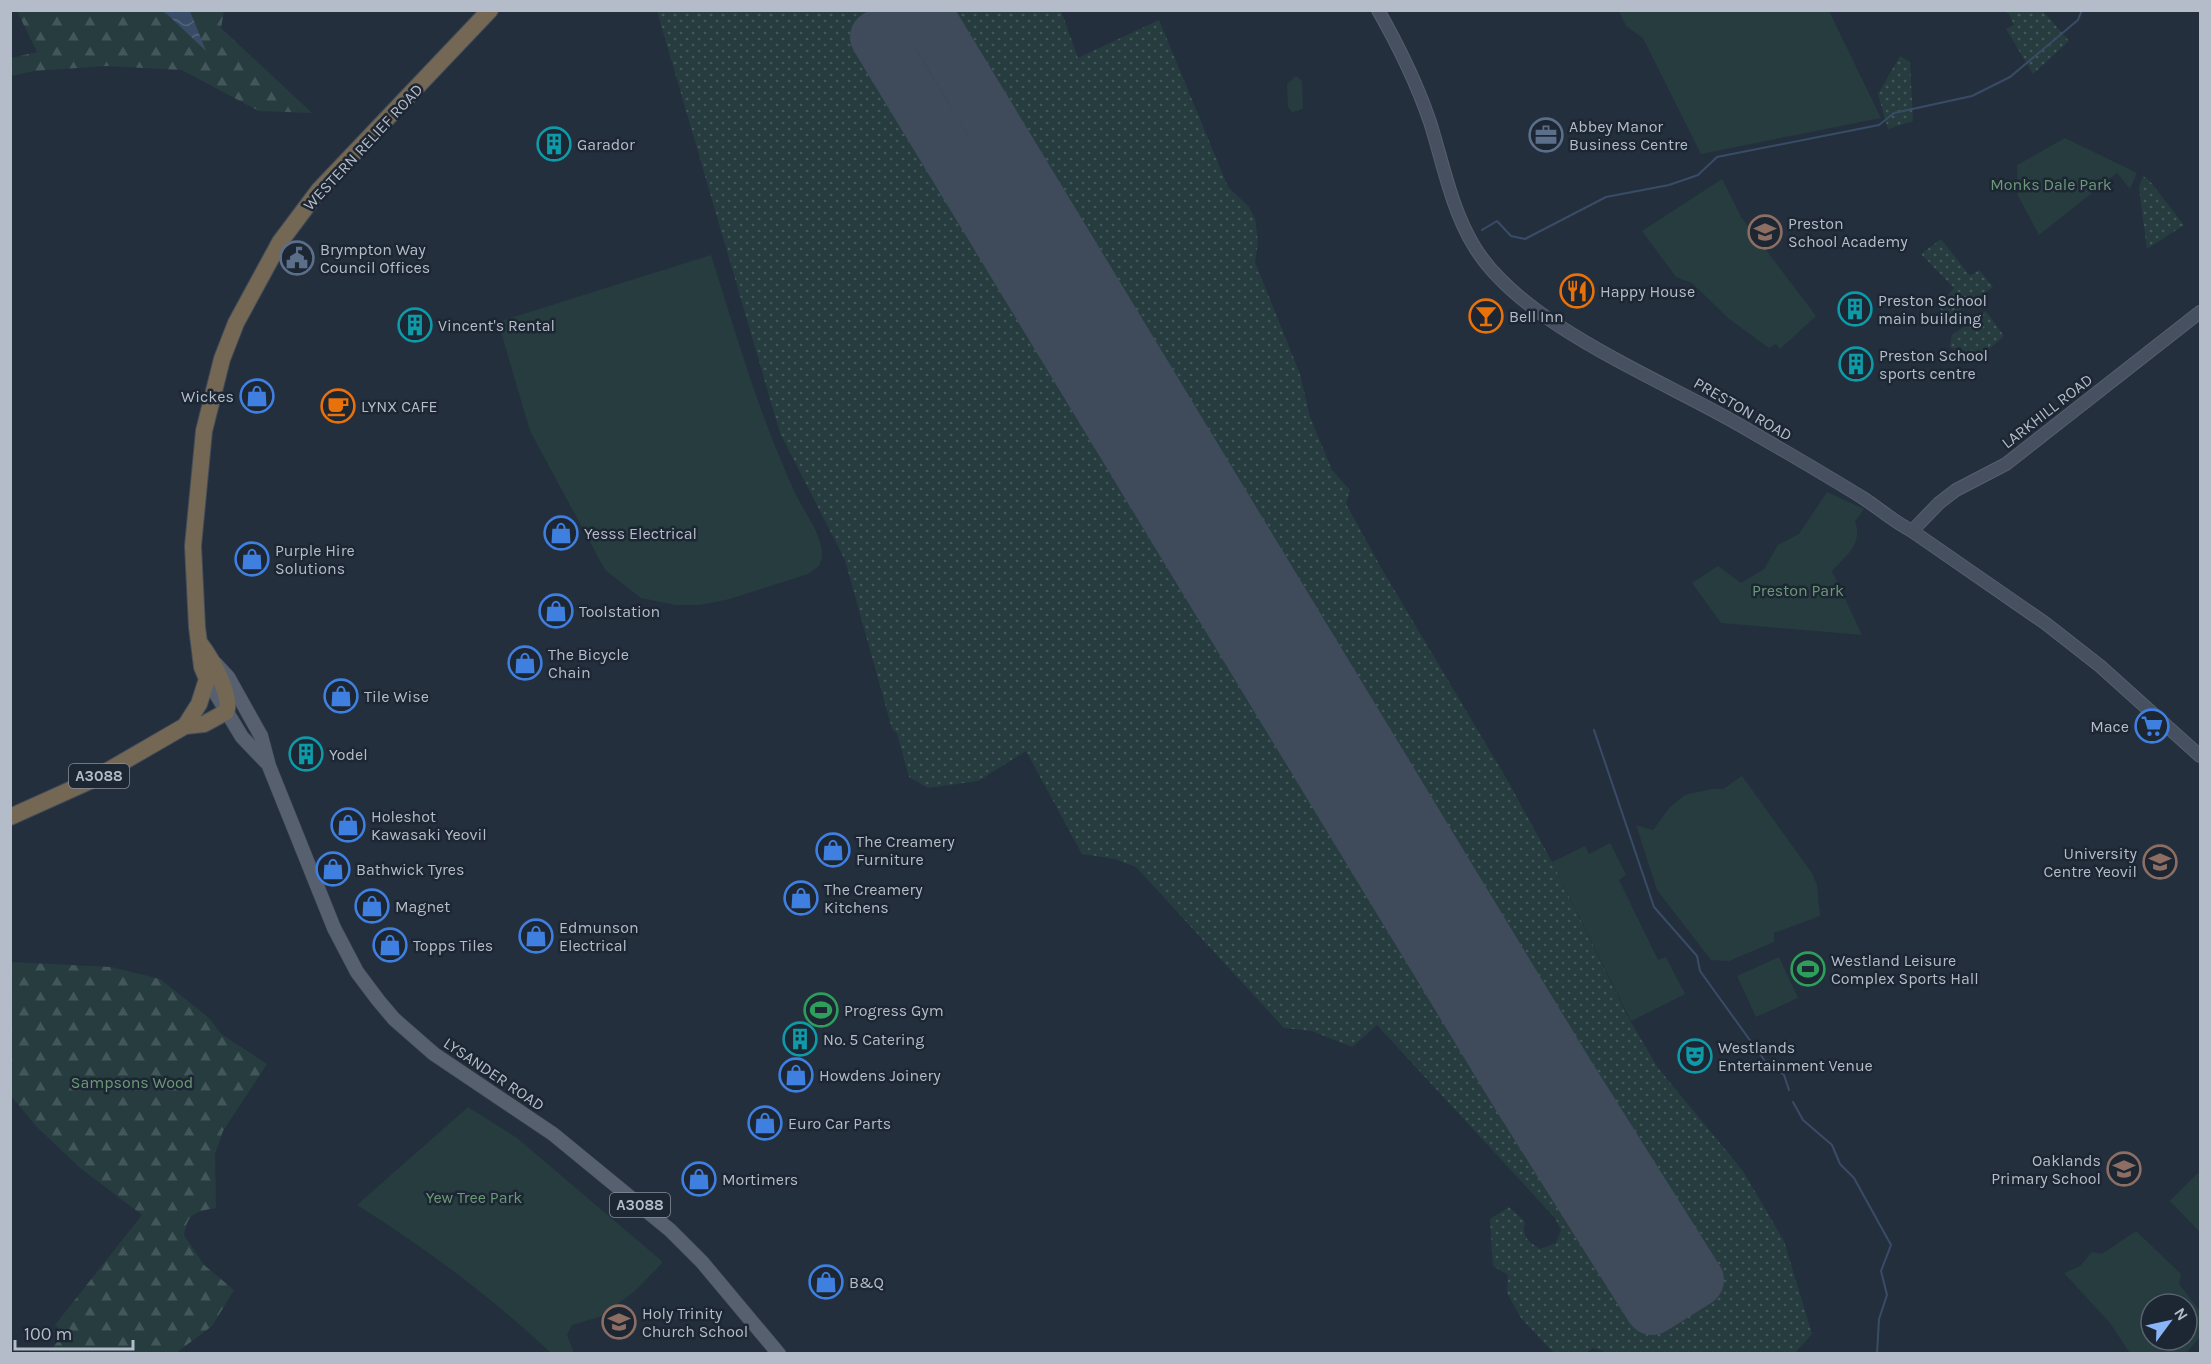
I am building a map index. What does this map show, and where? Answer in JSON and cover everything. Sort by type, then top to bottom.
[{"type":"highway","name":"WESTERN RELIEF ROAD","points":[[207,680],[202,667],[195,604],[193,546],[204,431],[222,359],[236,323],[280,243],[319,190],[490,10]]},
{"type":"highway","points":[[201,645],[214,662],[218,679],[228,701]]},
{"type":"highway","points":[[192,715],[207,680]]},
{"type":"highway","name":"A3088","points":[[10,817],[82,785],[192,715],[204,724],[228,701]]},
{"type":"main road","points":[[207,680],[228,701]]},
{"type":"main road","name":"LYSANDER ROAD","points":[[228,701],[253,720],[341,944],[357,972],[394,1019],[434,1054],[553,1134],[670,1230],[702,1262],[779,1353]]},
{"type":"main road","name":"LYSANDER ROAD","points":[[228,701],[242,736],[269,765]]},
{"type":"main road","name":"LYSANDER ROAD","points":[[228,701],[235,708],[252,745]]},
{"type":"street","name":"PRESTON ROAD","points":[[1378,10],[1429,119],[1444,177],[1473,244],[1492,273],[1524,301],[1564,328],[1633,368],[1713,408],[1865,499],[1898,524],[1912,531],[2082,652],[2200,756]]},
{"type":"street","name":"LARKHILL ROAD","points":[[1912,531],[1939,503],[1956,490],[1988,475],[2020,454],[2200,312]]},
{"type":"green space","points":[[17,11],[224,11],[221,28],[312,113],[259,111],[182,70],[106,66],[34,71],[11,76],[11,58],[37,52]]},
{"type":"green space","points":[[657,11],[1061,11],[1078,58],[1159,20],[1228,187],[1249,207],[1255,219],[1258,242],[1255,262],[1300,374],[1310,417],[1332,470],[1350,490],[1346,504],[1383,571],[1509,783],[1552,862],[1628,1017],[1658,1068],[1743,1171],[1784,1241],[1812,1334],[1795,1353],[1612,1354],[1593,1348],[1586,1353],[1554,1353],[1521,1318],[1507,1293],[1508,1275],[1493,1266],[1490,1219],[1509,1207],[1525,1222],[1525,1235],[1532,1244],[1540,1249],[1556,1243],[1561,1230],[1555,1218],[1377,1025],[1352,1047],[1312,1031],[1284,1028],[1136,867],[1115,859],[1082,854],[1026,751],[978,781],[928,788],[909,777],[897,733],[892,729],[845,560],[780,433]]},
{"type":"green space","points":[[1619,11],[1829,11],[1881,118],[1701,154],[1643,38],[1626,26]]},
{"type":"green space","points":[[2004,11],[2043,11],[2069,41],[2033,74],[2006,29],[2014,25],[2009,14]]},
{"type":"green space","points":[[1900,56],[1910,62],[1913,121],[1888,129],[1878,94]]},
{"type":"green space","points":[[1296,76],[1302,81],[1303,109],[1292,112],[1288,107],[1287,84]]},
{"type":"green space","name":"Monks Dale Park","points":[[2065,138],[2137,173],[2130,189],[2117,173],[2039,235],[2018,196],[2017,165]]},
{"type":"green space","points":[[2143,176],[2149,180],[2184,225],[2147,249],[2139,188]]},
{"type":"green space","points":[[1722,179],[1741,217],[1816,316],[1780,349],[1776,344],[1769,348],[1728,318],[1692,283],[1676,277],[1642,231]]},
{"type":"green space","points":[[1941,239],[1970,276],[1979,270],[1993,287],[1948,319],[1938,306],[1954,288],[1921,254]]},
{"type":"green space","points":[[711,255],[772,440],[798,499],[818,535],[822,558],[819,566],[808,574],[730,599],[700,605],[675,605],[641,598],[605,570],[530,431],[498,322]]},
{"type":"green space","points":[[1986,311],[2004,336],[1978,359],[1950,347],[1952,335]]},
{"type":"green space","name":"Preston Park","points":[[1827,492],[1864,509],[1855,521],[1857,536],[1852,549],[1832,571],[1862,635],[1721,623],[1692,583],[1718,566],[1741,583],[1764,569],[1778,545],[1799,534]]},
{"type":"green space","points":[[1742,776],[1812,873],[1817,885],[1820,916],[1774,933],[1774,942],[1729,961],[1711,960],[1657,890],[1636,825],[1653,830],[1670,807],[1685,795],[1711,789],[1723,789]]},
{"type":"green space","points":[[1610,843],[1626,875],[1619,880],[1658,960],[1666,957],[1685,994],[1631,1021],[1552,862],[1585,846],[1589,854]]},
{"type":"green space","points":[[1779,957],[1798,998],[1756,1017],[1737,976]]},
{"type":"green space","name":"Sampsons Wood","points":[[10,962],[111,967],[160,979],[209,1018],[221,1034],[267,1064],[223,1131],[215,1154],[216,1208],[190,1217],[184,1235],[204,1265],[234,1290],[212,1326],[176,1353],[48,1353],[64,1334],[55,1325],[142,1215],[79,1167],[37,1127],[11,1096]]},
{"type":"green space","name":"Yew Tree Park","points":[[468,1107],[517,1138],[663,1262],[636,1290],[602,1316],[572,1325],[567,1335],[574,1353],[551,1353],[457,1274],[408,1238],[357,1205]]},
{"type":"green space","points":[[2198,1173],[2200,1175],[2200,1232],[2170,1201]]},
{"type":"green space","points":[[2136,1231],[2181,1274],[2179,1284],[2185,1292],[2139,1292],[2139,1352],[2186,1353],[2130,1353],[2110,1323],[2064,1273],[2080,1266],[2092,1252],[2102,1254]]},
{"type":"green space","points":[[2199,1310],[2200,1311],[2199,1338]]},
{"type":"water","points":[[162,11],[190,11],[206,51],[168,15]]},
{"type":"waterway","points":[[1482,230],[1497,221],[1511,236],[1525,239],[1606,197],[1669,185],[1698,175],[1717,157],[1879,125],[1894,113],[1972,96],[2010,77],[2078,20],[2082,10]]},
{"type":"waterway","points":[[1594,730],[1654,907],[1697,956],[1700,971],[1765,1061],[1784,1075],[1789,1090]]},
{"type":"waterway","points":[[1793,1102],[1803,1120],[1832,1145],[1840,1164],[1854,1178],[1891,1245],[1881,1271],[1887,1295],[1879,1319],[1877,1354]]},
{"type":"runway","points":[[921,10],[877,37],[1520,1098],[1565,1070],[924,10]]},
{"type":"runway","points":[[1565,1070],[1697,1280],[1652,1308],[1520,1098],[1565,1070]]},
{"type":"place","name":"Abbey Manor Business Centre","points":[[1546,135]]},
{"type":"place","name":"Garador","points":[[554,144]]},
{"type":"place","name":"Preston School Academy","points":[[1765,232]]},
{"type":"place","name":"Brympton Way Council Offices","points":[[297,258]]},
{"type":"place","name":"Happy House","points":[[1577,291]]},
{"type":"place","name":"Preston School main building","points":[[1855,309]]},
{"type":"place","name":"Bell Inn","points":[[1486,316]]},
{"type":"place","name":"Vincent's Rental","points":[[415,325]]},
{"type":"place","name":"Preston School sports centre","points":[[1856,364]]},
{"type":"place","name":"Wickes","points":[[257,396]]},
{"type":"place","name":"LYNX CAFE","points":[[338,406]]},
{"type":"place","name":"Yesss Electrical","points":[[561,533]]},
{"type":"place","name":"Purple Hire Solutions","points":[[252,559]]},
{"type":"place","name":"Toolstation","points":[[556,611]]},
{"type":"place","name":"The Bicycle Chain","points":[[525,663]]},
{"type":"place","name":"Tile Wise","points":[[341,696]]},
{"type":"place","name":"Mace","points":[[2152,726]]},
{"type":"place","name":"Yodel","points":[[306,754]]},
{"type":"place","name":"Holeshot Kawasaki Yeovil","points":[[348,825]]},
{"type":"place","name":"The Creamery Furniture","points":[[833,850]]},
{"type":"place","name":"University Centre Yeovil","points":[[2160,862]]},
{"type":"place","name":"Bathwick Tyres","points":[[333,869]]},
{"type":"place","name":"The Creamery Kitchens","points":[[801,898]]},
{"type":"place","name":"Magnet","points":[[372,906]]},
{"type":"place","name":"Edmunson Electrical","points":[[536,936]]},
{"type":"place","name":"Topps Tiles","points":[[390,945]]},
{"type":"place","name":"Westland Leisure Complex Sports Hall","points":[[1808,969]]},
{"type":"place","name":"Progress Gym","points":[[821,1010]]},
{"type":"place","name":"No. 5 Catering","points":[[800,1039]]},
{"type":"place","name":"Westlands Entertainment Venue","points":[[1695,1056]]},
{"type":"place","name":"Howdens Joinery","points":[[796,1075]]},
{"type":"place","name":"Euro Car Parts","points":[[765,1123]]},
{"type":"place","name":"Oaklands Primary School","points":[[2124,1169]]},
{"type":"place","name":"Mortimers","points":[[699,1179]]},
{"type":"place","name":"B&Q","points":[[826,1282]]},
{"type":"place","name":"Holy Trinity Church School","points":[[619,1322]]}]
